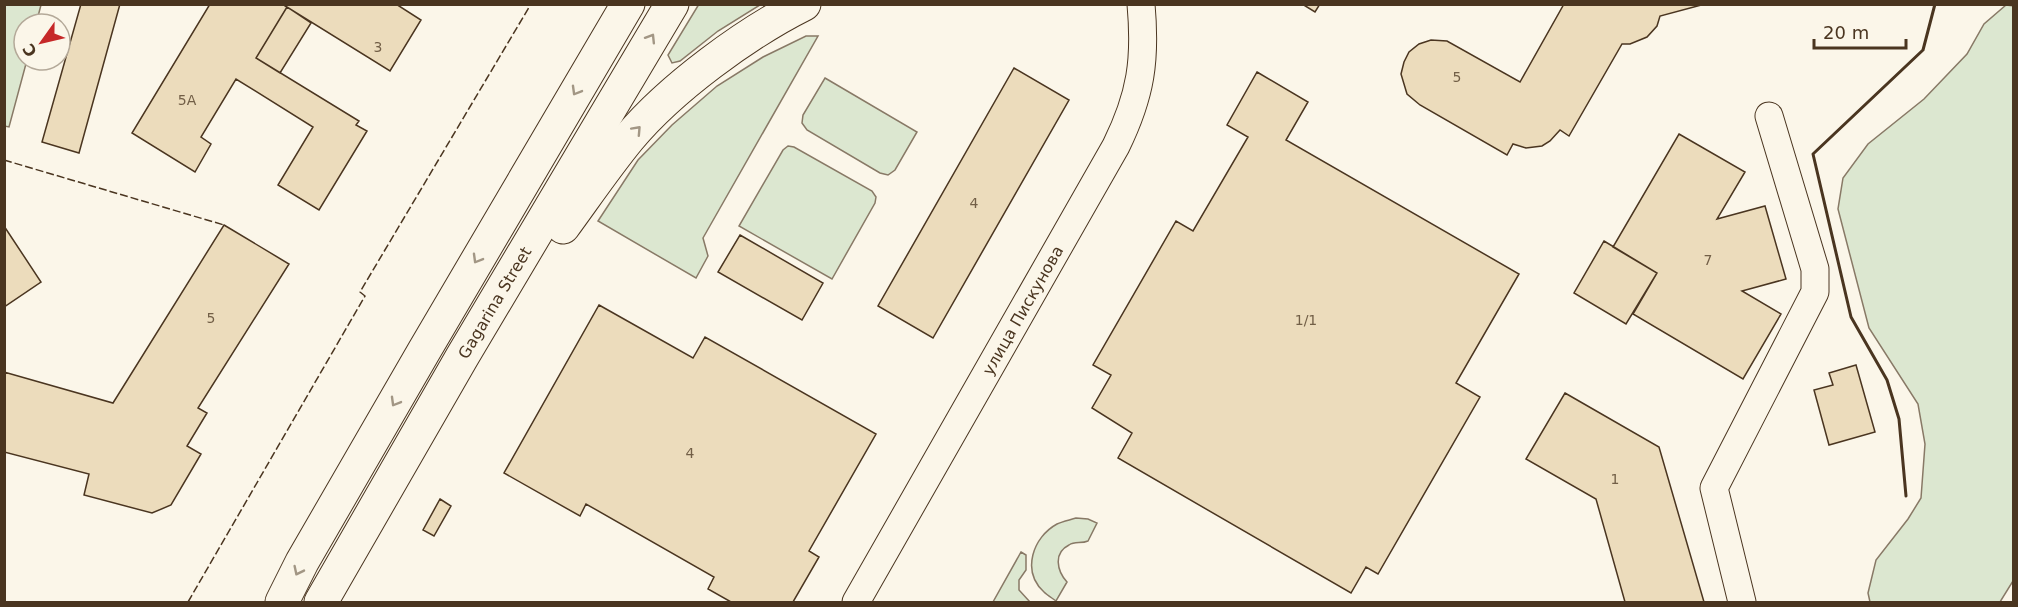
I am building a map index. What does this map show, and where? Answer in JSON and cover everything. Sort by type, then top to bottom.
[{"type":"main road","points":[[598,53],[619,4]]},
{"type":"main road","points":[[282,603],[302,561],[628,4]]},
{"type":"main road","name":"Gagarina Street","points":[[326,592],[462,357],[672,4]]},
{"type":"main road","points":[[462,357],[630,137],[658,107],[738,44],[804,4]]},
{"type":"main road","points":[[326,592],[376,543],[563,227],[631,72]]},
{"type":"street","name":"улица Пискунова","points":[[856,603],[1129,120],[1136,99],[1143,60],[1141,4]]},
{"type":"street","points":[[1742,603],[1714,488],[1815,292],[1815,269],[1769,116]]},
{"type":"green space","points":[[699,4],[760,5],[718,31],[680,61],[672,63],[668,55]]},
{"type":"green space","points":[[4,5],[41,5],[39,12],[12,12],[12,72],[24,72],[9,127],[4,126]]},
{"type":"green space","points":[[2006,5],[2014,6],[2013,581],[2000,602],[1870,602],[1868,593],[1876,560],[1908,519],[1921,498],[1925,444],[1918,404],[1869,328],[1838,209],[1843,178],[1868,144],[1924,99],[1967,54],[1984,24]]},
{"type":"green space","points":[[806,36],[818,36],[703,238],[708,256],[696,278],[598,221],[638,160],[672,125],[717,86],[763,57]]},
{"type":"green space","points":[[825,78],[917,132],[895,170],[888,175],[880,173],[807,130],[802,123],[803,115]]},
{"type":"green space","points":[[788,146],[794,147],[872,191],[876,197],[875,203],[832,279],[739,226],[783,150]]},
{"type":"green space","points":[[1076,518],[1088,519],[1097,523],[1088,541],[1071,544],[1061,553],[1059,568],[1067,582],[1056,601],[1037,584],[1033,574],[1033,555],[1036,546],[1049,530],[1059,523]]},
{"type":"green space","points":[[1021,552],[1026,555],[1026,570],[1019,580],[1019,590],[1030,602],[993,602]]},
{"type":"building","points":[[81,4],[120,4],[79,153],[42,142],[62,72],[72,72],[72,36]]},
{"type":"building","points":[[210,4],[282,4],[287,7],[256,58],[359,121],[356,125],[367,131],[319,210],[278,185],[313,127],[236,79],[201,137],[211,144],[195,172],[132,133]]},
{"type":"building","points":[[282,4],[396,4],[421,20],[390,71]]},
{"type":"building","points":[[1302,4],[1320,4],[1315,12]]},
{"type":"building","points":[[1564,4],[1705,4],[1660,16],[1657,26],[1647,37],[1630,44],[1622,44],[1569,136],[1560,130],[1542,146],[1526,148],[1513,144],[1507,155],[1420,105],[1407,94],[1401,74],[1404,62],[1409,52],[1419,44],[1431,40],[1447,41],[1520,82]]},
{"type":"building","points":[[287,7],[311,23],[280,73],[256,58]]},
{"type":"building","points":[[1014,68],[1069,100],[933,338],[878,306]]},
{"type":"building","points":[[1257,72],[1308,102],[1286,140],[1519,274],[1456,383],[1480,397],[1378,574],[1366,567],[1351,593],[1118,458],[1132,433],[1092,408],[1111,375],[1093,365],[1176,221],[1193,231],[1248,137],[1227,125]]},
{"type":"building","points":[[1679,134],[1745,172],[1717,219],[1765,206],[1786,279],[1742,291],[1781,314],[1743,379],[1633,314],[1657,273],[1613,247]]},
{"type":"building","points":[[224,225],[289,264],[198,408],[207,413],[187,446],[201,454],[171,505],[152,513],[84,495],[89,474],[4,452],[4,372],[113,403]]},
{"type":"building","points":[[4,226],[41,282],[4,307]]},
{"type":"building","points":[[740,235],[823,283],[802,320],[718,272]]},
{"type":"building","points":[[1604,241],[1657,273],[1626,324],[1574,293]]},
{"type":"building","points":[[599,305],[693,358],[705,337],[876,434],[809,551],[819,557],[793,602],[731,602],[708,589],[714,577],[586,504],[580,516],[504,473]]},
{"type":"building","points":[[1856,365],[1875,432],[1829,445],[1814,390],[1833,385],[1829,373]]},
{"type":"building","points":[[1565,393],[1659,447],[1704,602],[1625,602],[1596,499],[1526,459]]},
{"type":"building","points":[[440,499],[451,506],[434,536],[423,530]]},
{"type":"fence","points":[[188,602],[365,296],[360,292],[531,4]]},
{"type":"fence","points":[[4,160],[224,225]]},
{"type":"wall","points":[[1906,496],[1899,419],[1887,380],[1851,317],[1813,154],[1923,50],[1935,4]]}]
